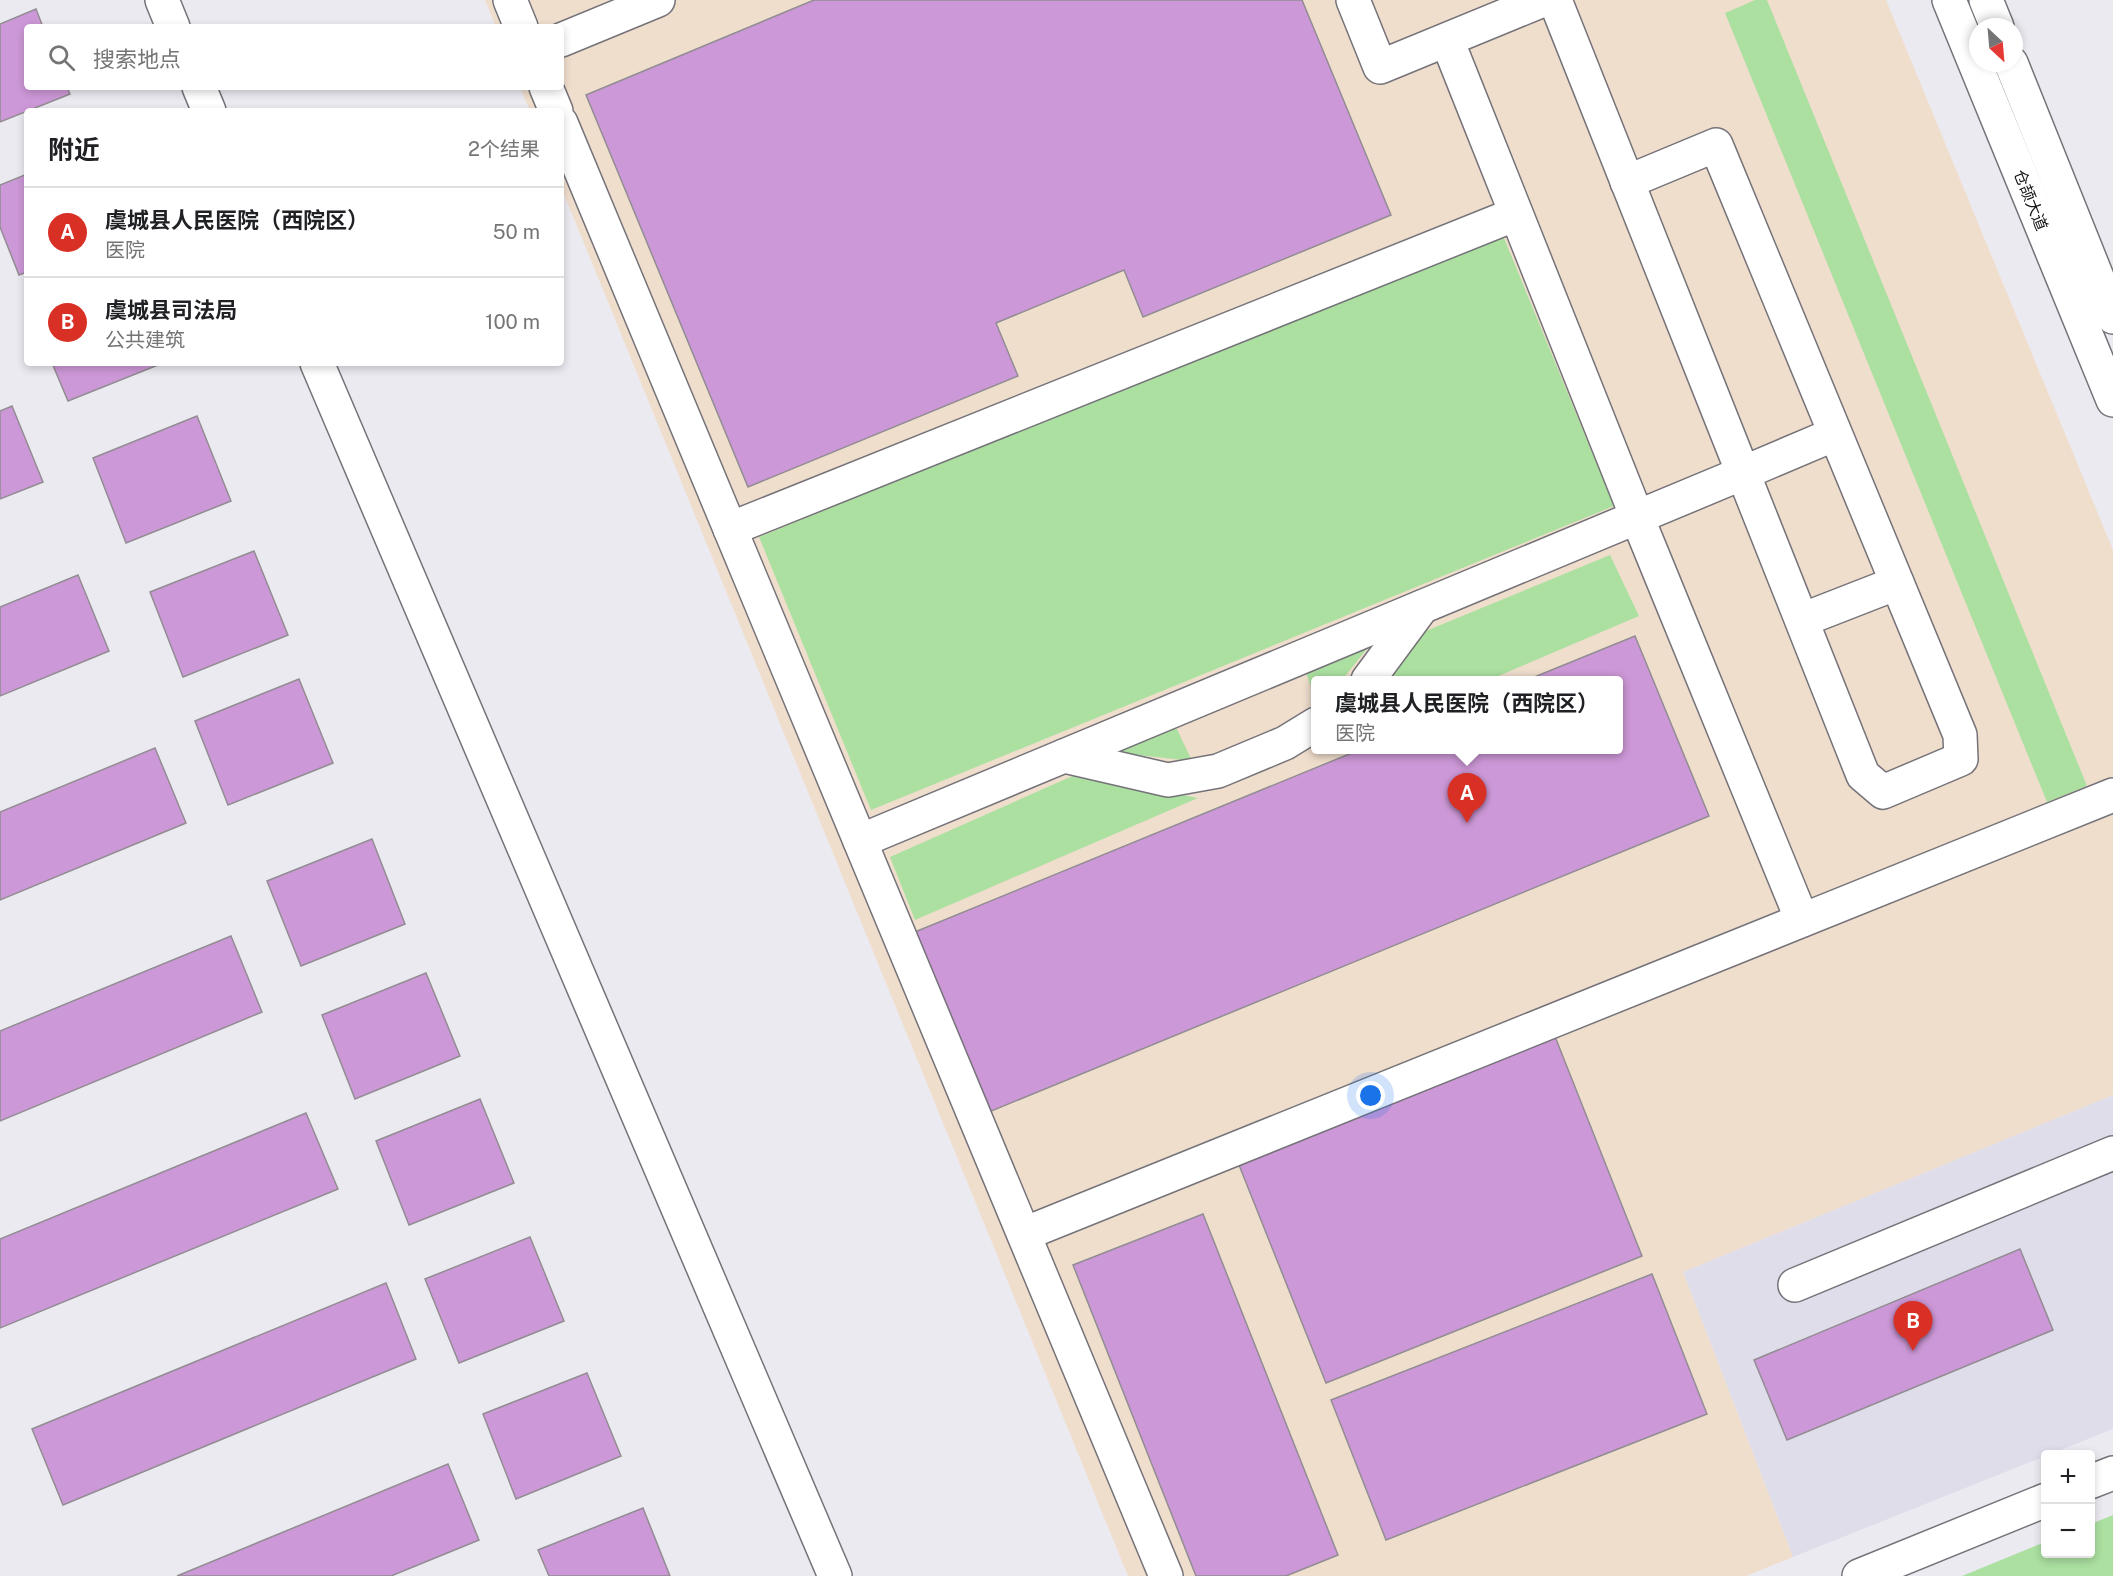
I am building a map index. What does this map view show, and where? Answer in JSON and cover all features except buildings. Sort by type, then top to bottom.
[{"type":"street","points":[[162,0],[172,24]]},
{"type":"street","points":[[510,0],[520,24]]},
{"type":"street","points":[[564,39],[658,0]]},
{"type":"street","points":[[1353,0],[1380,68],[1543,0]]},
{"type":"street","points":[[1555,0],[1627,182],[1802,620],[1863,775],[1883,792],[1961,759],[1960,735],[1716,145],[1627,182]]},
{"type":"street","name":"仓颉大道","points":[[1949,0],[2113,400]]},
{"type":"street","points":[[1986,0],[1993,18]]},
{"type":"street","points":[[1447,40],[1637,517],[1803,920]]},
{"type":"street","name":"仓颉大道","points":[[2015,72],[2113,317]]},
{"type":"street","points":[[200,90],[208,108]]},
{"type":"street","points":[[547,90],[555,108]]},
{"type":"street","points":[[564,130],[1166,1576]]},
{"type":"street","points":[[730,529],[1516,214]]},
{"type":"street","points":[[318,366],[835,1576]]},
{"type":"street","points":[[860,841],[1835,434]]},
{"type":"street","points":[[1802,620],[1897,583]]},
{"type":"street","points":[[1372,676],[1423,606]]},
{"type":"street","points":[[1064,756],[1168,780],[1218,771],[1286,743],[1311,727]]},
{"type":"street","points":[[1024,1234],[2113,795]]},
{"type":"street","points":[[1795,1285],[2113,1153]]},
{"type":"street","points":[[2095,1480],[2113,1473]]},
{"type":"street","points":[[1860,1576],[2041,1502]]},
{"type":"shaded area","points":[[485,0],[1886,0],[2113,550],[2113,1095],[1683,1272],[1793,1557],[1746,1576],[1128,1576],[564,194],[564,108],[529,108],[521,90],[564,90],[564,24],[495,24]]},
{"type":"shaded area","points":[[2113,1095],[2113,1429],[2060,1450],[2041,1450],[2041,1458],[1793,1557],[1683,1272]]},
{"type":"green space","points":[[1755,0],[1767,0],[2087,786],[2047,802],[1725,13]]},
{"type":"green space","points":[[1502,233],[1614,506],[871,810],[759,537]]},
{"type":"green space","points":[[1610,555],[1639,616],[1498,676],[1394,676],[1421,633]]},
{"type":"green space","points":[[1370,645],[1345,676],[1311,676],[1311,687],[1305,670]]},
{"type":"green space","points":[[1175,725],[1192,761],[1110,752]]},
{"type":"green space","points":[[1077,774],[1198,798],[915,920],[890,857]]},
{"type":"green space","points":[[2113,1515],[2113,1576],[1962,1576],[2041,1544],[2041,1558],[2095,1558],[2095,1522]]},
{"type":"place","name":"虞城县人民医院（西院区）","points":[[1467,823]]},
{"type":"place","name":"虞城县司法局","points":[[1913,1351]]}]
